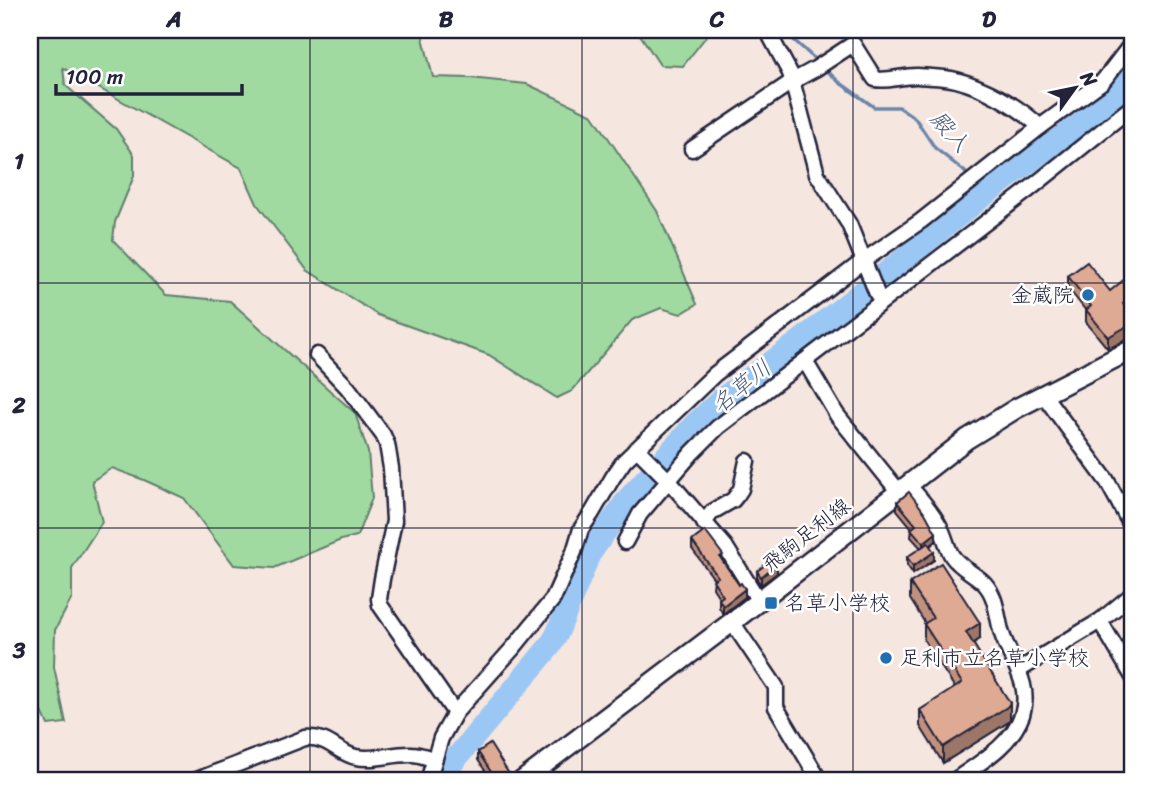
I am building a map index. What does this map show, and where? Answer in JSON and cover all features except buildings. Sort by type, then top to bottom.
[{"type":"main road","name":"飛駒足利線","points":[[522,781],[732,622],[943,456],[977,432],[1042,394],[1133,349]]},
{"type":"street","points":[[768,30],[793,81],[817,174],[849,224],[879,297]]},
{"type":"street","points":[[428,781],[441,738],[455,713],[514,647],[552,599],[581,529],[624,461],[638,452],[715,374],[866,265],[1040,127],[1103,81],[1133,42]]},
{"type":"street","points":[[692,149],[853,44],[875,79],[916,76],[955,79],[1026,114],[1040,127]]},
{"type":"street","points":[[625,542],[640,514],[666,479],[718,427],[805,361],[879,297],[1027,191],[1133,106]]},
{"type":"street","points":[[317,355],[348,388],[387,444],[394,521],[382,579],[380,605],[455,713]]},
{"type":"street","points":[[805,361],[837,415],[940,527],[952,556],[986,585],[995,604],[1003,639],[1019,670],[1024,705],[1014,730],[1004,743],[954,781]]},
{"type":"street","points":[[1042,394],[1107,481],[1133,529]]},
{"type":"street","points":[[638,452],[666,479],[725,546],[759,601]]},
{"type":"street","points":[[704,523],[712,512],[737,495],[741,489],[747,461]]},
{"type":"street","points":[[1019,670],[1100,621],[1133,594]]},
{"type":"street","points":[[1100,621],[1133,675]]},
{"type":"street","points":[[732,622],[776,687],[776,707],[820,781]]},
{"type":"street","points":[[194,781],[305,737],[316,737],[353,757],[374,758],[409,754],[433,759]]},
{"type":"green space","points":[[30,30],[421,30],[433,77],[527,84],[593,115],[657,211],[697,304],[681,314],[661,308],[632,320],[572,391],[557,398],[489,355],[378,315],[307,270],[257,204],[241,168],[63,68],[65,85],[116,129],[134,155],[134,176],[115,222],[113,240],[166,295],[230,301],[355,413],[368,452],[372,498],[357,536],[274,568],[234,565],[184,498],[112,468],[92,481],[102,522],[72,568],[72,598],[55,630],[54,667],[66,723],[48,725],[32,689],[30,690]]},
{"type":"green space","points":[[637,30],[711,30],[683,66],[660,65]]},
{"type":"waterway","name":"殿入","points":[[783,30],[818,62]]},
{"type":"waterway","name":"殿入","points":[[823,67],[874,107],[899,107],[915,118],[935,148],[970,178]]},
{"type":"waterway","name":"名草川","points":[[443,781],[453,762],[550,646],[589,555],[627,500],[696,423],[723,398],[799,342],[983,196],[1100,109],[1133,76]]},
{"type":"waterway","name":"殿入","points":[[974,184],[983,196]]},
{"type":"place","name":"金蔵院","points":[[1088,295]]},
{"type":"place","name":"名草小学校","points":[[771,603]]},
{"type":"place","name":"足利市立名草小学校","points":[[886,658]]}]
